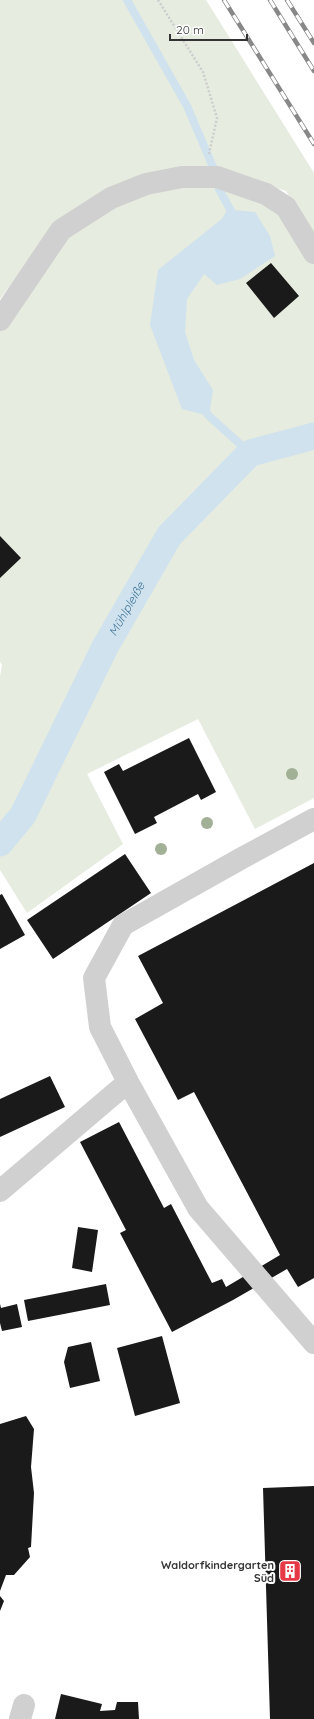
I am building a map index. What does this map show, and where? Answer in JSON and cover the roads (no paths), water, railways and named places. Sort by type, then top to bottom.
[{"type":"lane","points":[[0,320],[61,230],[111,198],[146,184],[182,177],[217,177],[266,194],[286,207],[314,253]]},
{"type":"lane","points":[[313,1341],[198,1208],[128,1082],[100,1027],[94,978],[123,925],[314,819]]},
{"type":"lane","points":[[0,1191],[128,1082]]},
{"type":"water","points":[[233,210],[255,212],[270,236],[275,256],[240,279],[217,285],[204,274],[187,299],[185,332],[194,360],[213,390],[209,416],[182,409],[150,325],[158,270]]},
{"type":"waterway","points":[[127,0],[187,106],[213,167]]},
{"type":"waterway","points":[[219,189],[231,211],[226,220]]},
{"type":"waterway","points":[[203,408],[209,416],[250,453]]},
{"type":"waterway","name":"Mühlpleiße","points":[[0,843],[23,815],[105,647],[169,536],[250,453],[314,436]]},
{"type":"railway","points":[[224,0],[314,144]]},
{"type":"railway","points":[[270,0],[314,71]]},
{"type":"railway","points":[[287,0],[314,43]]},
{"type":"place","name":"Waldorfkindergarten Süd","points":[[290,1571]]}]
